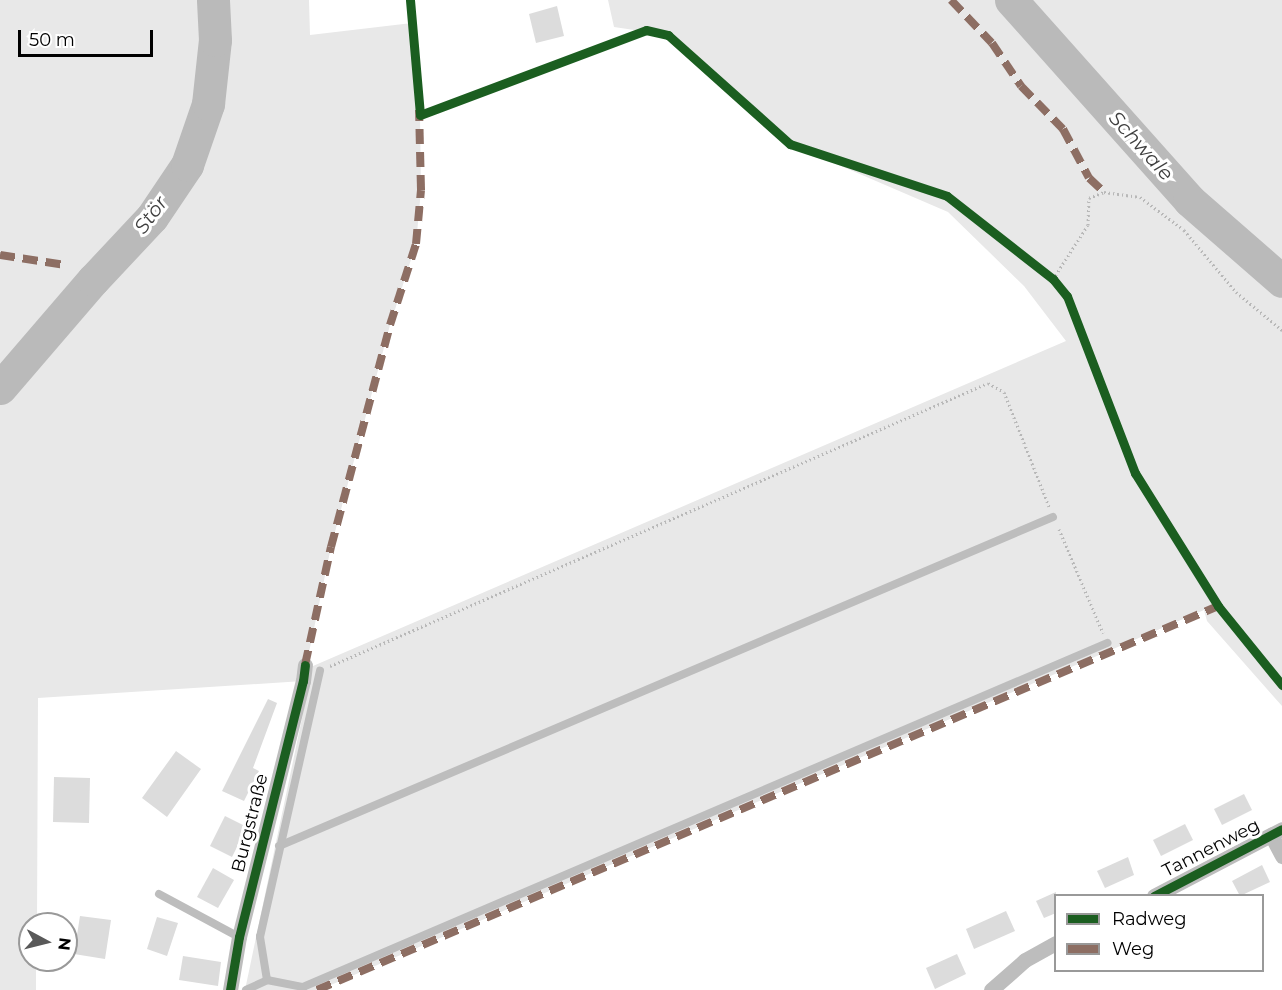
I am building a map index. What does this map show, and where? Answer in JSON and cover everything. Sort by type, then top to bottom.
[{"type":"street","name":"Burgstraße","points":[[230,990],[238,937],[303,681],[305,665]]},
{"type":"street","name":"Tannenweg","points":[[1158,894],[1277,832],[1282,856]]},
{"type":"street","points":[[991,990],[1025,960],[1054,944]]},
{"type":"lane","points":[[279,846],[1053,517]]},
{"type":"lane","points":[[246,990],[267,980],[303,987],[1107,643]]},
{"type":"lane","points":[[267,980],[260,937],[320,670]]},
{"type":"lane","points":[[159,894],[238,937]]},
{"type":"path","points":[[1053,279],[1088,225],[1089,198],[1104,192],[1140,197],[1184,230],[1236,292],[1282,330]]},
{"type":"path","points":[[320,670],[988,383],[1004,392],[1053,517],[1107,643]]},
{"type":"shaded area","points":[[0,0],[309,0],[310,35],[412,23],[420,115],[421,190],[416,244],[390,325],[331,547],[303,681],[38,698],[37,912],[18,912],[18,972],[36,972],[36,990],[0,990],[0,388],[71,305],[0,382]]},
{"type":"shaded area","points":[[608,0],[1282,0],[1282,706],[1207,621],[1204,610],[319,990],[245,990],[313,666],[1066,341],[1024,286],[948,212],[790,144],[668,35],[614,27]]},
{"type":"building","points":[[557,6],[564,36],[536,43],[529,14]]},
{"type":"building","points":[[268,699],[277,703],[253,768],[259,771],[244,801],[222,791]]},
{"type":"building","points":[[176,751],[201,769],[167,817],[142,798]]},
{"type":"building","points":[[54,777],[90,778],[89,823],[53,822]]},
{"type":"building","points":[[1244,794],[1252,810],[1222,825],[1214,809]]},
{"type":"building","points":[[225,816],[247,827],[232,857],[210,846]]},
{"type":"building","points":[[1185,824],[1193,840],[1161,856],[1153,840]]},
{"type":"building","points":[[1128,857],[1134,875],[1105,888],[1097,871]]},
{"type":"building","points":[[1262,865],[1270,882],[1244,894],[1239,894],[1232,881]]},
{"type":"building","points":[[213,868],[234,880],[218,908],[197,897]]},
{"type":"building","points":[[1056,892],[1054,894],[1054,914],[1044,918],[1036,901]]},
{"type":"building","points":[[1006,911],[1015,931],[974,949],[966,929]]},
{"type":"building","points":[[80,916],[111,920],[105,959],[78,955]]},
{"type":"building","points":[[157,917],[178,923],[167,956],[147,949]]},
{"type":"building","points":[[957,954],[966,974],[935,989],[926,968]]},
{"type":"building","points":[[183,956],[221,962],[218,986],[179,980]]},
{"type":"waterway","name":"Stör","points":[[0,388],[93,280],[152,217],[187,165],[208,104],[215,40],[213,0]]},
{"type":"waterway","name":"Schwale","points":[[1011,0],[1189,200],[1282,281]]},
{"type":"marked path","points":[[951,0],[992,43],[1021,86],[1063,129],[1089,178],[1104,192]]},
{"type":"marked path","points":[[305,665],[331,547],[390,325],[416,244],[421,190],[419,110]]},
{"type":"marked path","points":[[0,255],[65,265]]},
{"type":"marked path","points":[[317,990],[1218,606]]},
{"type":"cycle path","points":[[410,0],[420,115],[646,30],[668,35],[790,144],[947,196],[1053,279],[1067,296],[1135,473],[1218,606],[1282,685]]},
{"type":"cycle path","points":[[230,990],[239,937],[303,681],[305,665]]},
{"type":"cycle path","points":[[1158,894],[1282,829]]}]
